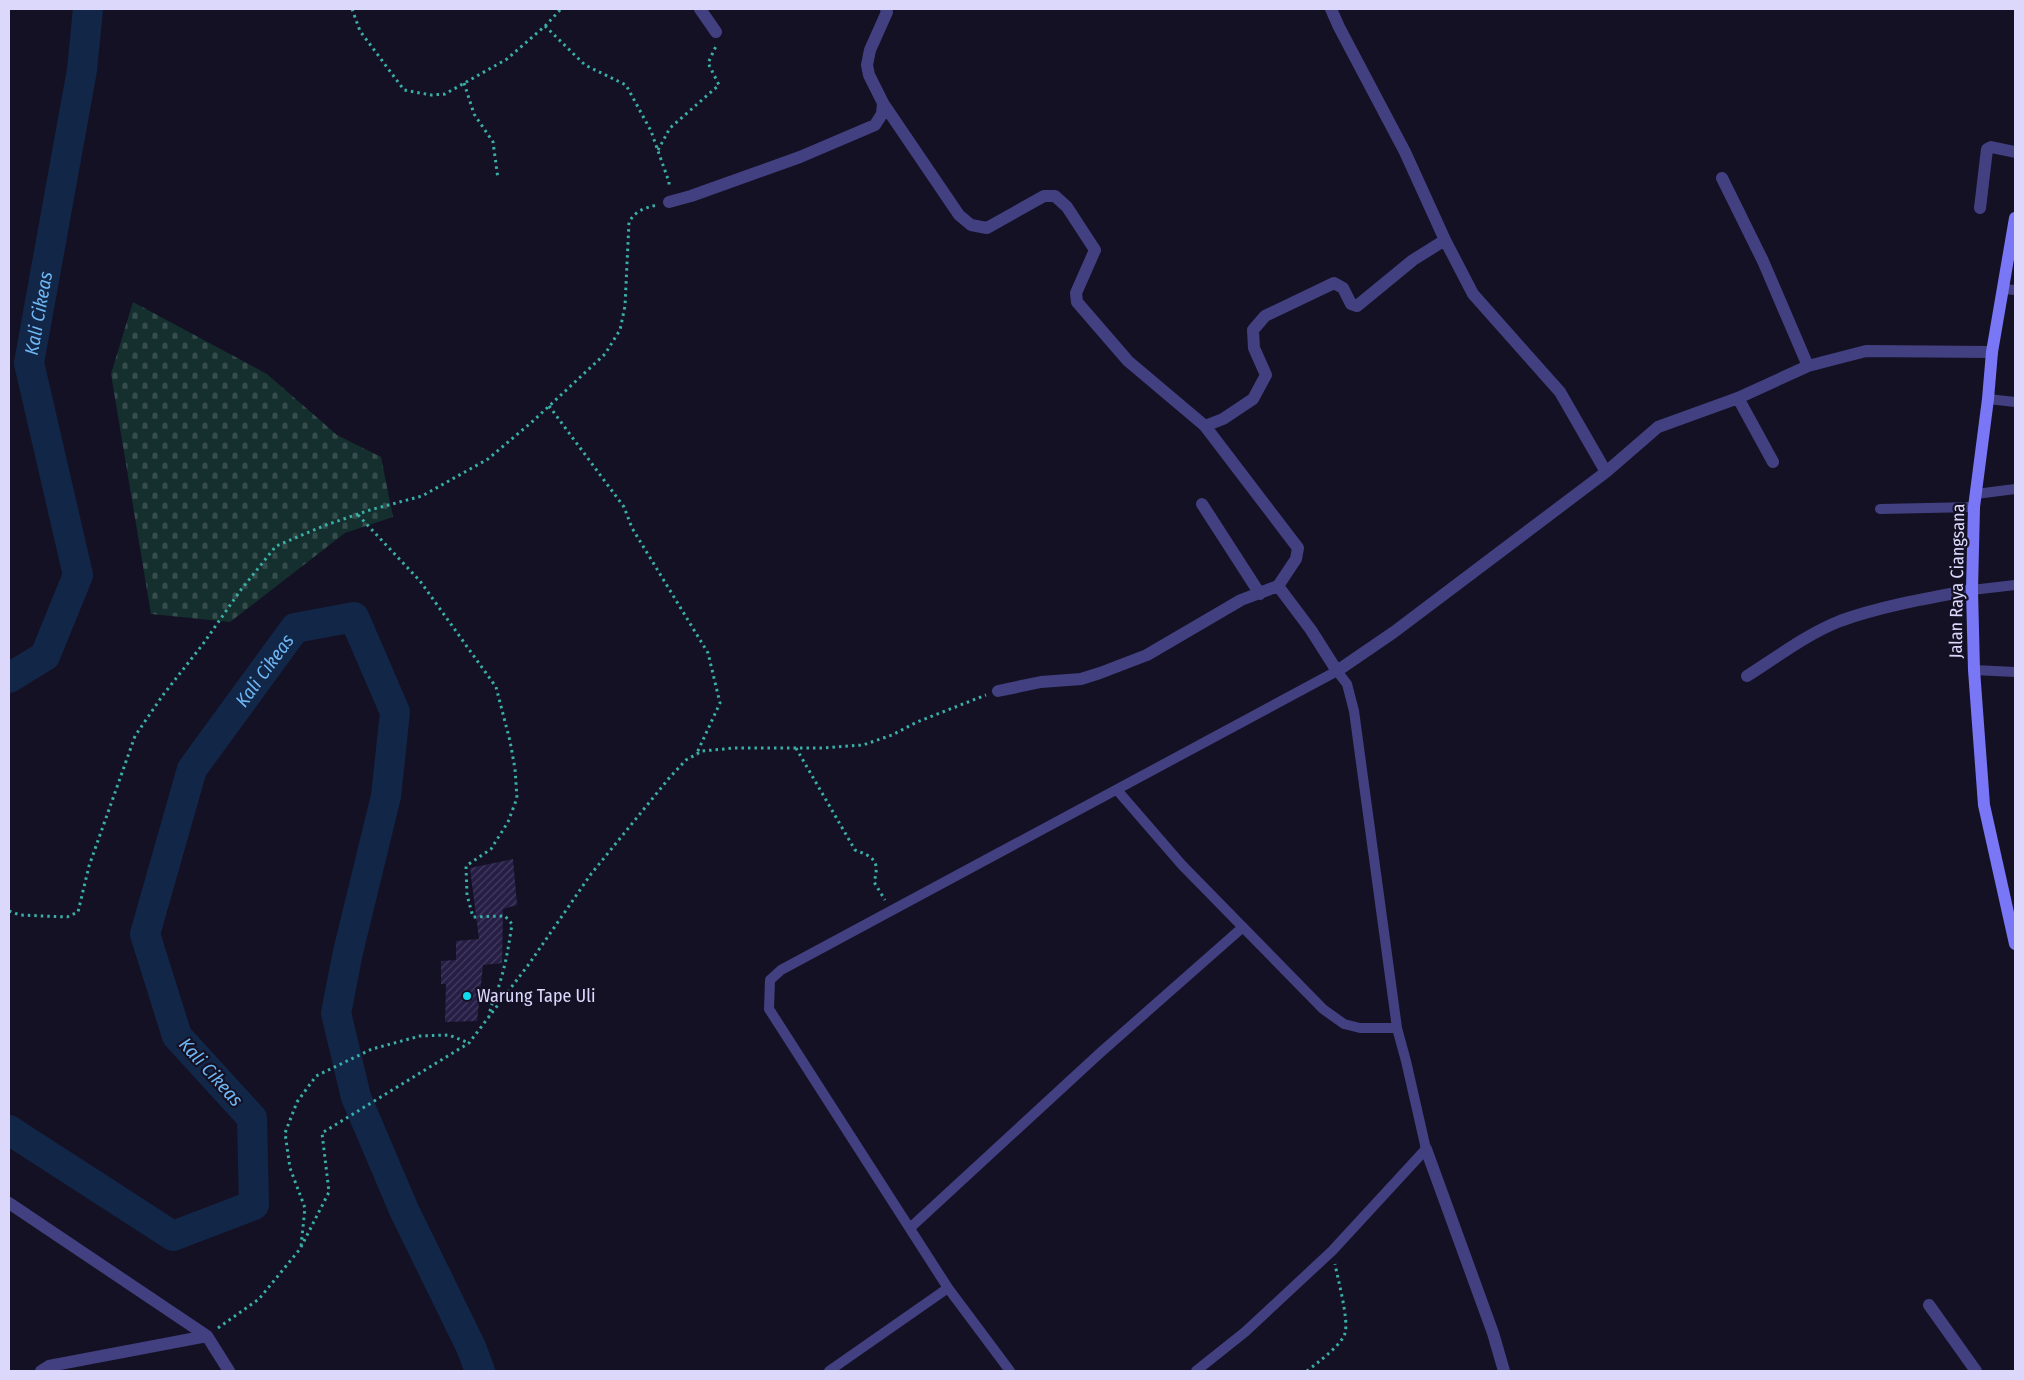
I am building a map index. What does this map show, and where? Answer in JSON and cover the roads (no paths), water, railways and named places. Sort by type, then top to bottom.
[{"type":"main road","name":"Jalan Raya Ciangsana","points":[[2015,218],[2009,289],[1992,352],[1975,500],[1972,590],[1974,670],[1984,805],[2015,944]]},
{"type":"street","points":[[700,9],[716,32]]},
{"type":"street","points":[[886,9],[887,12],[870,50],[869,75],[883,103],[959,215],[971,225],[987,228],[1044,196],[1055,196],[1067,207],[1095,250],[1076,293],[1077,302],[1128,361],[1205,426],[1298,548],[1296,559],[1278,586],[1241,600],[1147,655],[1081,679],[1042,682],[998,691]]},
{"type":"street","points":[[1331,9],[1405,152],[1445,240],[1473,294],[1560,392],[1606,472]]},
{"type":"street","points":[[669,202],[800,157],[874,125],[882,114],[883,103]]},
{"type":"street","points":[[1980,208],[1987,149],[1991,147],[2015,152]]},
{"type":"street","points":[[1722,178],[1763,261],[1808,366]]},
{"type":"street","points":[[1205,426],[1223,419],[1253,398],[1266,375],[1254,348],[1253,330],[1265,316],[1334,283],[1343,288],[1351,304],[1357,306],[1413,260],[1445,240]]},
{"type":"street","points":[[1278,586],[1311,630],[1338,671],[1394,632],[1606,472],[1658,427],[1738,398],[1808,366],[1866,351],[1992,352]]},
{"type":"street","points":[[1738,398],[1773,462]]},
{"type":"street","points":[[1202,504],[1260,594]]},
{"type":"street","points":[[1747,676],[1818,632],[1840,621],[1876,611],[1972,590]]},
{"type":"street","points":[[1426,1149],[1493,1333],[1504,1371]]},
{"type":"street","points":[[9,1204],[207,1336],[228,1371]]},
{"type":"street","points":[[1930,1305],[1976,1371]]},
{"type":"street","points":[[41,1371],[49,1366],[207,1336]]},
{"type":"lane","points":[[1988,399],[2015,402]]},
{"type":"lane","points":[[1880,509],[1975,500],[2015,489]]},
{"type":"lane","points":[[1972,590],[2015,585]]},
{"type":"lane","points":[[1974,670],[2015,672]]},
{"type":"lane","points":[[1010,1371],[948,1288],[769,1009],[770,980],[781,970],[1338,671],[1347,684],[1354,711],[1397,1028],[1426,1149],[1332,1252],[1245,1332],[1196,1371]]},
{"type":"lane","points":[[1117,790],[1182,864],[1323,1009],[1344,1024],[1360,1028],[1397,1028]]},
{"type":"lane","points":[[910,1228],[1100,1053],[1242,927]]},
{"type":"lane","points":[[829,1371],[948,1288]]},
{"type":"waterway","name":"Kali Cikeas","points":[[9,678],[45,656],[78,575],[29,363],[82,70],[88,9]]},
{"type":"waterway","name":"Kali Cikeas","points":[[9,1130],[173,1236],[254,1205],[252,1118],[177,1036],[145,934],[192,769],[295,628],[354,617],[395,712],[386,796],[348,952],[336,1013],[356,1097],[404,1210],[471,1347],[480,1371]]},
{"type":"place","name":"Warung Tape Uli","points":[[467,996]]}]
